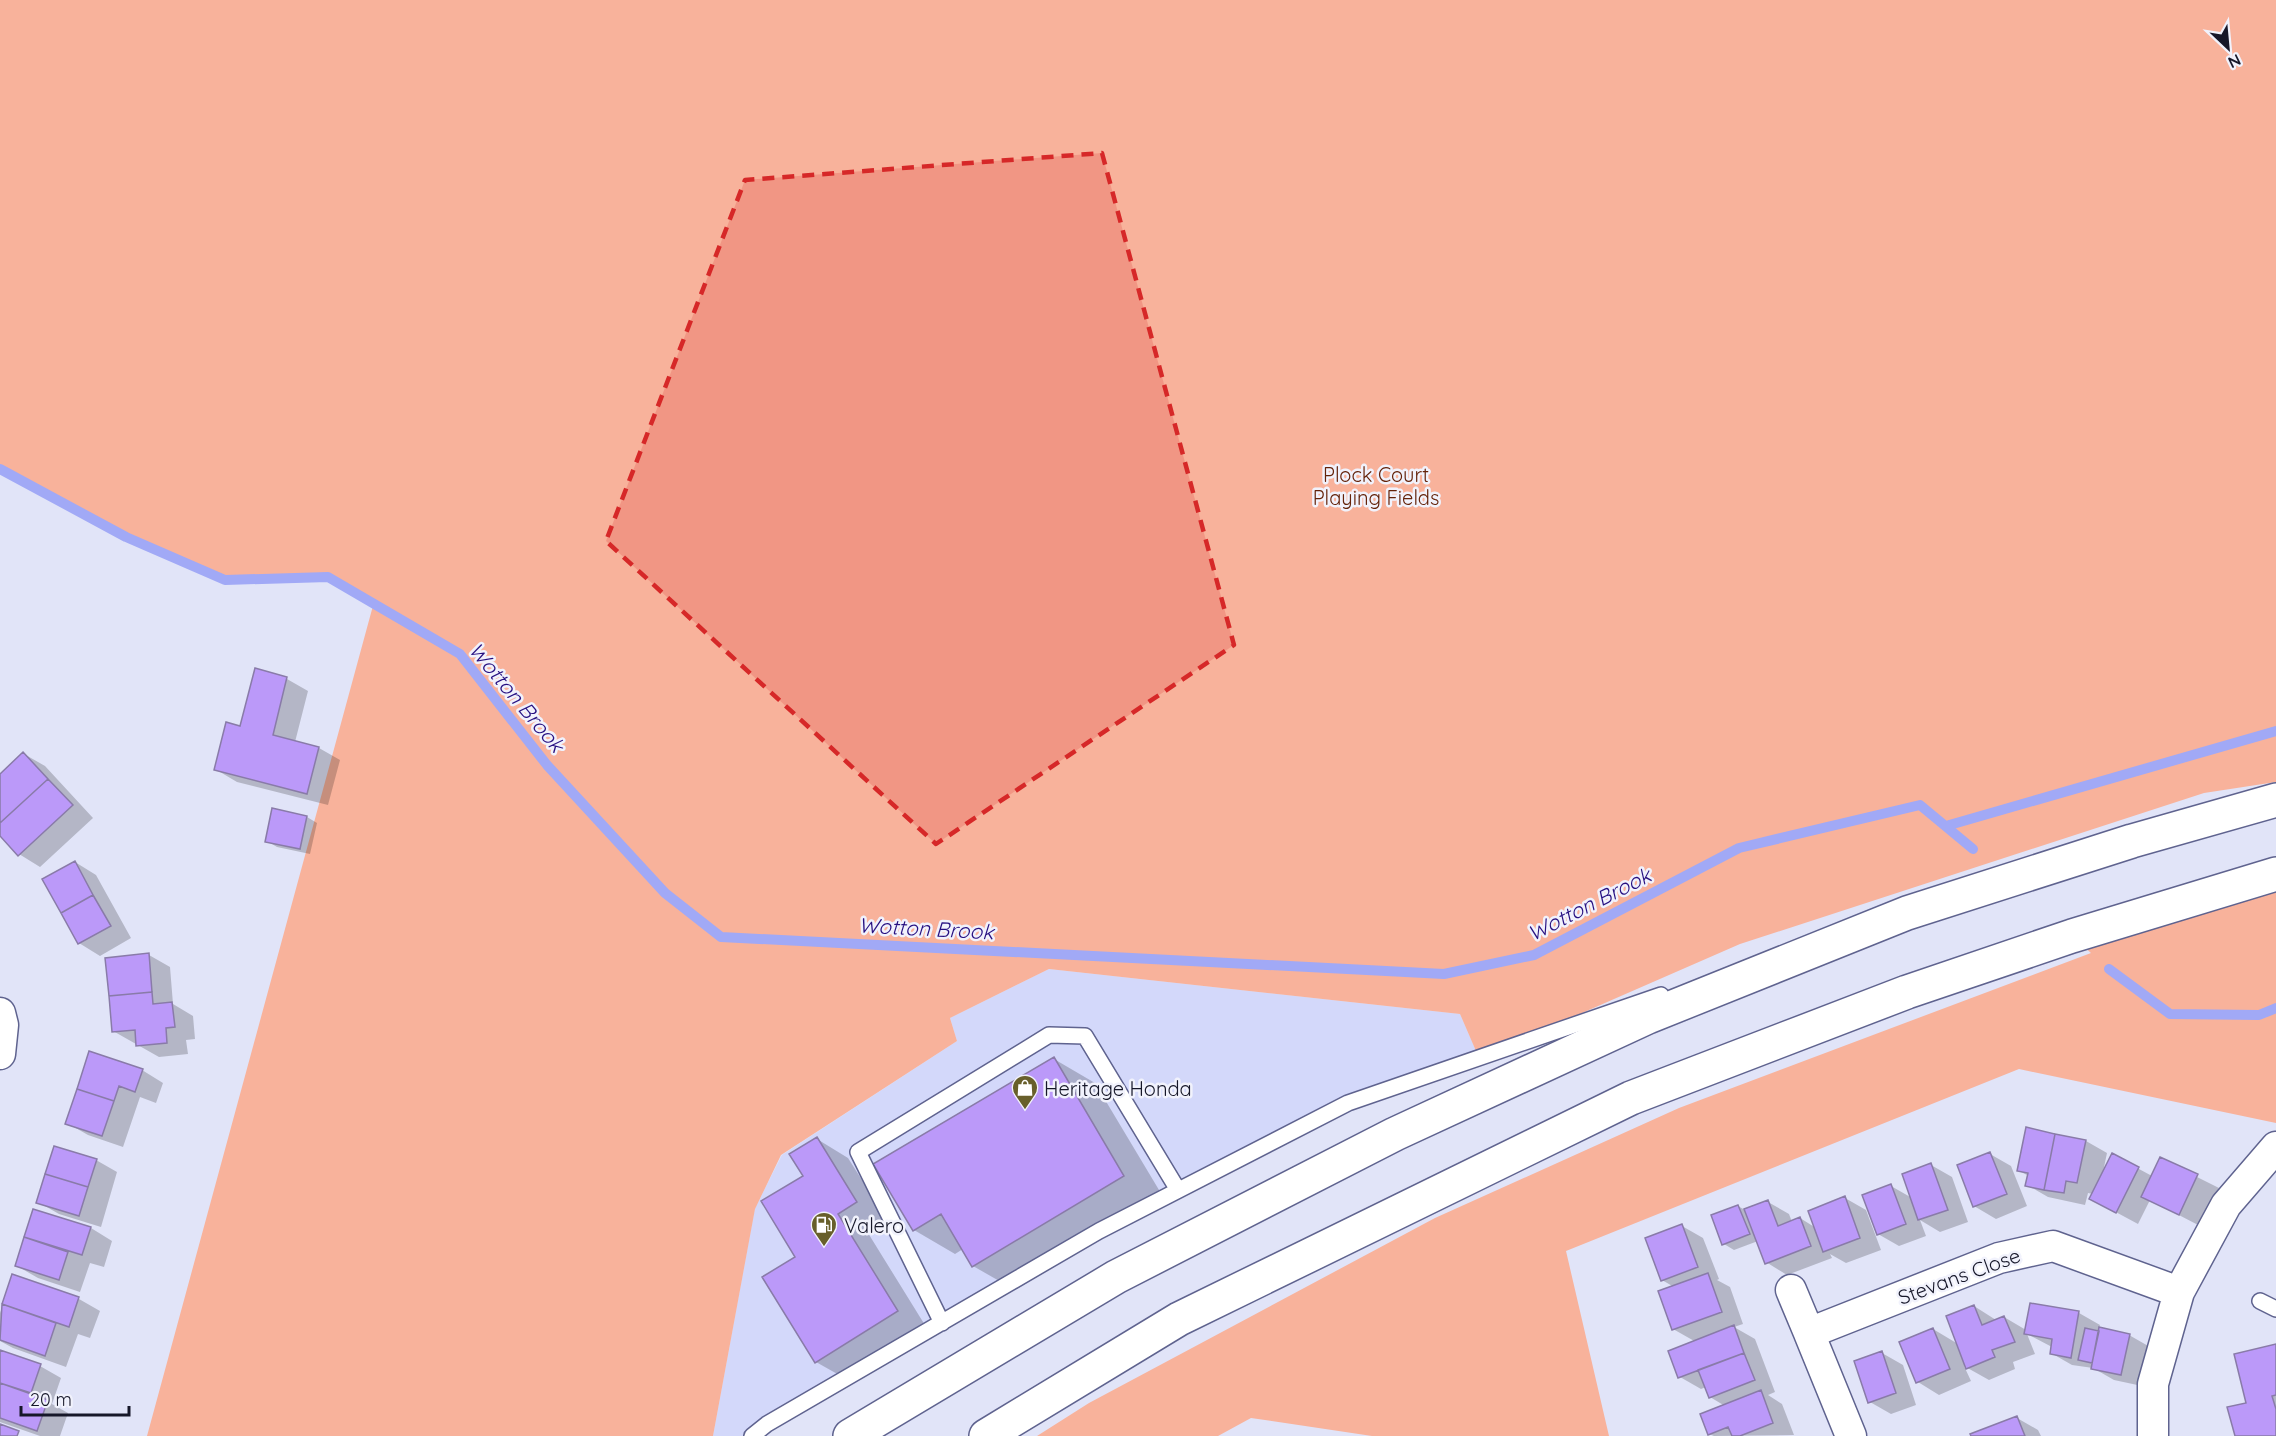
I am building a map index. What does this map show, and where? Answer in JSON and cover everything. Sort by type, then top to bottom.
[{"type":"highway","points":[[850,1436],[1116,1277],[1395,1134],[1648,1017],[1907,914],[2132,841],[2276,800]]},
{"type":"highway","points":[[986,1436],[1179,1319],[1631,1098],[1907,992],[2072,936],[2276,874]]},
{"type":"street","points":[[0,1013],[3,1025],[0,1054]]},
{"type":"street","points":[[2153,1436],[2153,1384],[2179,1292],[2226,1205],[2276,1148]]},
{"type":"street","name":"Stevans Close","points":[[1809,1333],[1999,1258],[2053,1246],[2179,1292]]},
{"type":"street","points":[[1791,1290],[1851,1436]]},
{"type":"lane","points":[[752,1436],[767,1424],[1099,1231],[1348,1103],[1907,914]]},
{"type":"lane","points":[[942,1323],[858,1152],[1049,1035],[1085,1036],[1178,1191]]},
{"type":"lane","points":[[2260,1301],[2276,1309]]},
{"type":"highlighted area","points":[[1102,153],[1234,645],[936,844],[606,541],[745,180]]},
{"type":"shaded area","points":[[1049,969],[1460,1014],[1479,1058],[1348,1103],[1099,1231],[752,1436],[713,1436],[755,1208],[782,1155],[957,1041],[950,1018]]},
{"type":"green space","name":"Plock Court Playing Fields","points":[[0,0],[2276,0],[2276,782],[2204,793],[1740,944],[1479,1058],[1460,1014],[1049,969],[950,1018],[957,1041],[781,1155],[755,1209],[713,1436],[147,1436],[374,602],[328,577],[225,580],[126,537],[0,469]]},
{"type":"green space","points":[[2276,874],[2276,1123],[2019,1069],[1566,1251],[1609,1436],[1372,1436],[1251,1418],[1218,1436],[1037,1436],[1089,1403],[1435,1218],[1679,1108],[2091,953],[2072,936]]},
{"type":"building","points":[[255,668],[287,677],[273,735],[319,747],[307,794],[214,770],[226,722],[240,726]]},
{"type":"building","points":[[23,752],[48,779],[0,823],[0,774]]},
{"type":"building","points":[[48,779],[73,805],[18,856],[0,836],[0,823]]},
{"type":"building","points":[[272,808],[307,816],[300,849],[265,842]]},
{"type":"building","points":[[75,861],[93,895],[61,913],[42,879]]},
{"type":"building","points":[[93,895],[111,926],[78,944],[61,913]]},
{"type":"building","points":[[149,953],[152,992],[109,996],[105,958]]},
{"type":"building","points":[[152,992],[153,1004],[172,1002],[175,1027],[166,1028],[167,1043],[136,1046],[135,1030],[112,1032],[109,996]]},
{"type":"building","points":[[89,1051],[143,1069],[135,1092],[119,1086],[114,1101],[77,1089]]},
{"type":"building","name":"Heritage Honda","points":[[1054,1057],[1124,1176],[972,1267],[941,1214],[913,1231],[873,1164]]},
{"type":"building","points":[[77,1089],[114,1101],[102,1136],[65,1124]]},
{"type":"building","points":[[2026,1127],[2055,1134],[2044,1190],[2025,1186],[2028,1173],[2017,1171]]},
{"type":"building","points":[[2055,1134],[2086,1140],[2077,1183],[2066,1181],[2064,1193],[2044,1190]]},
{"type":"building","name":"Valero","points":[[817,1137],[857,1202],[838,1214],[898,1311],[815,1363],[762,1277],[795,1257],[761,1201],[803,1176],[789,1154]]},
{"type":"building","points":[[54,1146],[97,1159],[88,1187],[45,1174]]},
{"type":"building","points":[[1990,1152],[2007,1194],[1973,1207],[1957,1165]]},
{"type":"building","points":[[2112,1153],[2139,1167],[2116,1213],[2089,1199]]},
{"type":"building","points":[[2160,1157],[2198,1174],[2179,1215],[2141,1197]]},
{"type":"building","points":[[1931,1163],[1948,1210],[1918,1220],[1902,1174]]},
{"type":"building","points":[[45,1174],[88,1187],[79,1216],[36,1203]]},
{"type":"building","points":[[1891,1184],[1906,1224],[1877,1235],[1862,1195]]},
{"type":"building","points":[[1845,1196],[1860,1238],[1823,1252],[1808,1211]]},
{"type":"building","points":[[1768,1200],[1778,1226],[1800,1217],[1811,1246],[1765,1264],[1744,1209]]},
{"type":"building","points":[[1738,1205],[1750,1234],[1722,1245],[1711,1215]]},
{"type":"building","points":[[33,1209],[91,1227],[82,1255],[24,1237]]},
{"type":"building","points":[[1682,1224],[1698,1267],[1661,1281],[1645,1238]]},
{"type":"building","points":[[24,1237],[68,1252],[59,1280],[15,1266]]},
{"type":"building","points":[[1708,1273],[1722,1312],[1672,1330],[1658,1291]]},
{"type":"building","points":[[12,1274],[79,1297],[69,1327],[2,1304]]},
{"type":"building","points":[[2030,1303],[2079,1311],[2071,1358],[2050,1354],[2052,1339],[2024,1334]]},
{"type":"building","points":[[2,1304],[56,1323],[45,1356],[0,1340]]},
{"type":"building","points":[[1974,1305],[1982,1325],[2004,1316],[2015,1342],[1992,1350],[1995,1357],[1966,1369],[1946,1316]]},
{"type":"building","points":[[1734,1325],[1744,1353],[1678,1378],[1668,1351]]},
{"type":"building","points":[[2099,1327],[2130,1334],[2121,1375],[2091,1369]]},
{"type":"building","points":[[1933,1328],[1950,1369],[1916,1383],[1899,1342]]},
{"type":"building","points":[[2085,1328],[2099,1331],[2092,1363],[2078,1360]]},
{"type":"building","points":[[2276,1344],[2276,1395],[2272,1396],[2276,1409],[2276,1436],[2235,1436],[2227,1407],[2246,1403],[2234,1354]]},
{"type":"building","points":[[0,1350],[41,1364],[31,1393],[0,1383]]},
{"type":"building","points":[[1882,1351],[1896,1393],[1868,1403],[1854,1361]]},
{"type":"building","points":[[1744,1353],[1755,1380],[1709,1398],[1698,1370]]},
{"type":"building","points":[[0,1383],[48,1400],[37,1431],[0,1418]]},
{"type":"building","points":[[1761,1390],[1773,1423],[1740,1436],[1732,1436],[1728,1427],[1708,1435],[1700,1414]]},
{"type":"building","points":[[2017,1416],[2025,1436],[1971,1436],[1970,1434]]},
{"type":"building","points":[[0,1424],[19,1431],[17,1436],[0,1436]]},
{"type":"waterway","name":"Wotton Brook","points":[[0,469],[126,537],[225,580],[328,577],[460,654],[547,765],[665,893],[721,937],[1444,974],[1534,955],[1739,848],[1920,805],[1973,849]]},
{"type":"waterway","points":[[1946,826],[2276,731]]},
{"type":"waterway","name":"Wotton Brook","points":[[2109,969],[2170,1014],[2259,1015],[2276,1008]]},
{"type":"place","name":"Heritage Honda","points":[[1025,1111]]},
{"type":"place","name":"Valero","points":[[824,1248]]}]
